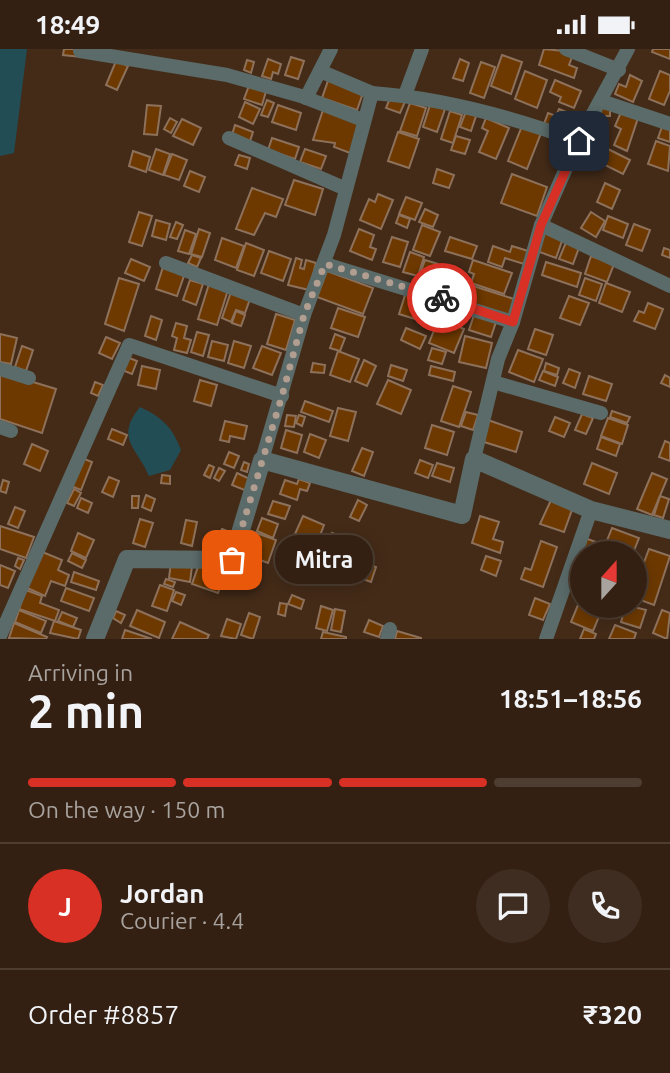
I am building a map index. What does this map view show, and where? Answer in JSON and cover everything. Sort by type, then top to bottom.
[{"type":"street","points":[[306,97],[331,49]]},
{"type":"street","points":[[405,96],[422,49]]},
{"type":"street","points":[[566,49],[619,70]]},
{"type":"street","points":[[262,460],[462,515],[498,359],[513,322],[541,225],[579,141],[628,49]]},
{"type":"street","points":[[80,51],[227,75],[306,97],[363,120]]},
{"type":"street","points":[[320,71],[372,93],[405,96],[517,119],[579,141]]},
{"type":"street","points":[[95,639],[127,559],[232,560],[304,315],[325,264],[372,93]]},
{"type":"street","points":[[601,101],[670,124]]},
{"type":"street","points":[[229,138],[346,188]]},
{"type":"street","points":[[541,225],[670,286]]},
{"type":"street","points":[[166,263],[304,315]]},
{"type":"street","points":[[325,264],[513,322]]},
{"type":"street","points":[[0,636],[129,345],[282,396]]},
{"type":"street","points":[[0,369],[29,378]]},
{"type":"street","points":[[493,381],[601,413]]},
{"type":"street","points":[[474,459],[591,510],[670,530]]},
{"type":"street","points":[[546,639],[591,510]]},
{"type":"water","points":[[0,49],[27,49],[14,153],[0,156]]},
{"type":"water","points":[[140,407],[166,424],[178,442],[181,450],[170,470],[149,476],[131,443],[129,427]]},
{"type":"building","points":[[64,49],[82,49],[81,57],[63,55]]},
{"type":"building","points":[[544,49],[574,52],[569,65],[577,68],[574,78],[539,65]]},
{"type":"building","points":[[653,49],[670,49],[670,59],[652,52]]},
{"type":"building","points":[[502,55],[522,62],[511,94],[491,86]]},
{"type":"building","points":[[291,57],[304,61],[298,79],[285,75]]},
{"type":"building","points":[[268,59],[281,64],[278,74],[273,72],[271,79],[262,76]]},
{"type":"building","points":[[460,59],[469,63],[463,81],[453,78]]},
{"type":"building","points":[[247,60],[254,62],[251,73],[244,70]]},
{"type":"building","points":[[116,61],[128,66],[117,90],[106,85]]},
{"type":"building","points":[[481,62],[495,67],[484,98],[470,93]]},
{"type":"building","points":[[525,71],[547,80],[537,108],[515,99]]},
{"type":"building","points":[[660,71],[670,75],[670,91],[664,105],[649,99]]},
{"type":"building","points":[[630,75],[642,81],[633,102],[615,94],[619,84],[626,87]]},
{"type":"building","points":[[329,78],[364,90],[357,110],[322,98]]},
{"type":"building","points":[[555,80],[581,91],[574,108],[559,102],[561,97],[550,92]]},
{"type":"building","points":[[250,83],[267,88],[262,105],[244,99]]},
{"type":"building","points":[[393,91],[407,97],[400,113],[386,108]]},
{"type":"building","points":[[267,100],[274,103],[268,117],[261,115]]},
{"type":"building","points":[[245,102],[260,109],[253,124],[239,117]]},
{"type":"building","points":[[410,103],[426,108],[417,136],[400,131]]},
{"type":"building","points":[[147,105],[161,106],[157,135],[144,134]]},
{"type":"building","points":[[278,105],[301,113],[296,130],[272,122]]},
{"type":"building","points":[[430,105],[445,109],[437,132],[423,127]]},
{"type":"building","points":[[601,108],[610,109],[610,116],[601,116]]},
{"type":"building","points":[[467,109],[477,113],[471,131],[460,127]]},
{"type":"building","points":[[559,109],[578,117],[571,135],[544,124],[548,113],[556,116]]},
{"type":"building","points":[[323,110],[361,123],[350,153],[334,147],[335,143],[313,140]]},
{"type":"building","points":[[622,110],[638,118],[627,151],[614,145],[621,129],[615,126]]},
{"type":"building","points":[[450,111],[462,115],[453,143],[441,139]]},
{"type":"building","points":[[170,118],[177,122],[171,133],[164,129]]},
{"type":"building","points":[[486,118],[509,128],[496,159],[479,152],[488,131],[482,128]]},
{"type":"building","points":[[182,119],[201,128],[193,145],[173,136]]},
{"type":"building","points":[[664,121],[670,123],[670,142],[658,138]]},
{"type":"building","points":[[235,125],[253,132],[249,144],[231,138]]},
{"type":"building","points":[[522,126],[541,133],[527,169],[508,161]]},
{"type":"building","points":[[398,132],[419,139],[409,168],[388,161]]},
{"type":"building","points":[[456,136],[470,140],[465,154],[451,150]]},
{"type":"building","points":[[272,138],[299,147],[295,159],[268,150]]},
{"type":"building","points":[[656,141],[670,146],[668,171],[648,164]]},
{"type":"building","points":[[604,147],[630,160],[623,174],[597,161]]},
{"type":"building","points":[[156,149],[170,154],[163,175],[149,170]]},
{"type":"building","points":[[305,149],[326,156],[321,169],[300,162]]},
{"type":"building","points":[[133,151],[150,157],[146,172],[129,166]]},
{"type":"building","points":[[172,154],[187,160],[179,180],[164,175]]},
{"type":"building","points":[[239,155],[250,158],[247,169],[235,165]]},
{"type":"building","points":[[437,169],[454,175],[449,188],[433,183]]},
{"type":"building","points":[[190,171],[205,177],[199,192],[184,186]]},
{"type":"building","points":[[512,174],[547,187],[537,216],[501,203]]},
{"type":"building","points":[[294,180],[323,189],[315,215],[285,205]]},
{"type":"building","points":[[605,183],[620,190],[612,209],[597,202]]},
{"type":"building","points":[[252,188],[283,199],[276,217],[265,213],[254,235],[236,229]]},
{"type":"building","points":[[378,194],[393,200],[381,229],[360,220],[369,199],[375,202]]},
{"type":"building","points":[[406,197],[422,203],[415,220],[399,214]]},
{"type":"building","points":[[425,209],[438,215],[433,227],[419,222]]},
{"type":"building","points":[[139,212],[152,216],[142,246],[129,242]]},
{"type":"building","points":[[591,212],[605,221],[596,237],[581,228]]},
{"type":"building","points":[[399,215],[410,219],[407,228],[396,223]]},
{"type":"building","points":[[608,216],[628,224],[623,238],[603,230]]},
{"type":"building","points":[[156,220],[170,224],[166,240],[152,236]]},
{"type":"building","points":[[176,222],[183,225],[177,239],[170,237]]},
{"type":"building","points":[[634,224],[650,230],[642,251],[626,245]]},
{"type":"building","points":[[422,225],[440,232],[430,256],[413,250]]},
{"type":"building","points":[[199,229],[210,233],[202,257],[191,254]]},
{"type":"building","points":[[359,229],[374,235],[370,247],[376,249],[372,260],[350,251]]},
{"type":"building","points":[[185,230],[196,234],[189,254],[178,251]]},
{"type":"building","points":[[544,231],[563,238],[556,258],[537,251]]},
{"type":"building","points":[[392,237],[408,242],[400,267],[383,262]]},
{"type":"building","points":[[450,237],[477,246],[472,259],[445,251]]},
{"type":"building","points":[[222,238],[244,246],[236,268],[215,260]]},
{"type":"building","points":[[567,240],[580,245],[573,264],[559,259]]},
{"type":"building","points":[[246,243],[264,250],[254,276],[237,270]]},
{"type":"building","points":[[493,246],[510,252],[512,246],[528,251],[524,264],[505,258],[502,267],[488,262]]},
{"type":"building","points":[[664,248],[670,250],[670,258],[662,255]]},
{"type":"building","points":[[269,251],[291,259],[283,281],[261,273]]},
{"type":"building","points":[[410,252],[424,257],[418,276],[403,272]]},
{"type":"building","points":[[192,255],[201,258],[197,267],[188,263]]},
{"type":"building","points":[[591,256],[614,264],[607,282],[585,274]]},
{"type":"building","points":[[296,258],[302,260],[300,268],[304,269],[306,260],[316,263],[309,290],[288,285]]},
{"type":"building","points":[[131,259],[150,267],[144,281],[125,273]]},
{"type":"building","points":[[425,260],[438,264],[432,285],[418,280]]},
{"type":"building","points":[[473,260],[512,273],[504,294],[471,283],[474,274],[469,272]]},
{"type":"building","points":[[546,262],[581,273],[577,287],[542,275]]},
{"type":"building","points":[[163,267],[185,273],[177,296],[156,289]]},
{"type":"building","points":[[327,271],[373,288],[363,314],[317,297]]},
{"type":"building","points":[[119,278],[139,284],[124,331],[105,324]]},
{"type":"building","points":[[448,278],[517,300],[511,317],[442,295]]},
{"type":"building","points":[[585,278],[602,284],[596,301],[579,295]]},
{"type":"building","points":[[190,280],[203,284],[196,305],[183,300]]},
{"type":"building","points":[[606,283],[630,292],[622,312],[599,303]]},
{"type":"building","points":[[209,284],[228,290],[217,325],[198,319]]},
{"type":"building","points":[[232,289],[251,296],[245,313],[236,310],[231,322],[222,318]]},
{"type":"building","points":[[407,289],[432,298],[428,310],[419,307],[415,319],[399,314]]},
{"type":"building","points":[[569,296],[589,303],[580,325],[560,318]]},
{"type":"building","points":[[648,303],[663,309],[655,329],[634,321],[639,311],[644,313]]},
{"type":"building","points":[[338,308],[365,317],[358,337],[331,328]]},
{"type":"building","points":[[236,311],[245,315],[241,326],[232,323]]},
{"type":"building","points":[[475,312],[497,319],[491,337],[469,330]]},
{"type":"building","points":[[276,314],[295,320],[286,350],[267,344]]},
{"type":"building","points":[[151,316],[162,320],[156,340],[145,336]]},
{"type":"building","points":[[448,322],[464,329],[454,353],[429,343],[435,328],[444,332]]},
{"type":"building","points":[[176,323],[187,326],[184,338],[191,340],[187,353],[174,350],[177,338],[172,336]]},
{"type":"building","points":[[406,328],[426,336],[420,349],[401,340]]},
{"type":"building","points":[[535,329],[553,335],[546,355],[528,349]]},
{"type":"building","points":[[197,332],[209,335],[203,356],[191,352]]},
{"type":"building","points":[[0,334],[17,338],[11,364],[0,362]]},
{"type":"building","points":[[335,334],[345,338],[340,351],[330,348]]},
{"type":"building","points":[[465,336],[492,343],[486,368],[459,362]]},
{"type":"building","points":[[106,337],[120,343],[112,359],[99,353]]},
{"type":"building","points":[[212,341],[228,345],[224,361],[208,357]]},
{"type":"building","points":[[234,341],[251,346],[244,368],[228,363]]},
{"type":"building","points":[[22,346],[33,350],[26,371],[15,367]]},
{"type":"building","points":[[262,346],[281,353],[272,375],[253,368]]},
{"type":"building","points":[[432,348],[446,352],[442,364],[428,360]]},
{"type":"building","points":[[518,350],[543,359],[534,382],[509,372]]},
{"type":"building","points":[[338,351],[359,359],[350,382],[330,375]]},
{"type":"building","points":[[127,357],[137,361],[132,374],[122,370]]},
{"type":"building","points":[[364,360],[376,366],[367,386],[355,381]]},
{"type":"building","points":[[313,363],[325,365],[324,373],[311,372]]},
{"type":"building","points":[[546,363],[559,368],[557,375],[544,371]]},
{"type":"building","points":[[391,365],[407,370],[403,381],[388,376]]},
{"type":"building","points":[[142,366],[160,370],[156,389],[138,385]]},
{"type":"building","points":[[431,366],[455,372],[453,381],[429,375]]},
{"type":"building","points":[[569,369],[580,373],[575,388],[563,383]]},
{"type":"building","points":[[543,371],[558,377],[555,386],[539,380]]},
{"type":"building","points":[[0,372],[56,389],[42,433],[0,419]]},
{"type":"building","points":[[665,375],[670,378],[670,387],[661,383]]},
{"type":"building","points":[[589,376],[612,384],[606,401],[583,394]]},
{"type":"building","points":[[200,380],[217,385],[211,406],[194,401]]},
{"type":"building","points":[[388,380],[411,390],[401,414],[377,404]]},
{"type":"building","points":[[95,382],[103,385],[98,396],[91,393]]},
{"type":"building","points":[[453,386],[471,392],[459,427],[441,421]]},
{"type":"building","points":[[305,401],[333,411],[329,422],[301,412]]},
{"type":"building","points":[[338,408],[356,412],[348,441],[330,436]]},
{"type":"building","points":[[612,411],[630,417],[627,423],[610,417]]},
{"type":"building","points":[[466,412],[478,415],[473,430],[461,426]]},
{"type":"building","points":[[582,414],[593,418],[586,434],[575,430]]},
{"type":"building","points":[[287,415],[296,416],[294,427],[285,426]]},
{"type":"building","points":[[299,415],[305,417],[302,426],[296,423]]},
{"type":"building","points":[[555,417],[570,423],[564,437],[549,431]]},
{"type":"building","points":[[608,418],[628,425],[622,444],[601,436]]},
{"type":"building","points":[[488,420],[522,432],[516,452],[481,441]]},
{"type":"building","points":[[225,421],[247,426],[244,439],[230,436],[229,442],[220,440]]},
{"type":"building","points":[[432,425],[454,432],[447,455],[425,448]]},
{"type":"building","points":[[112,429],[127,435],[123,445],[108,439]]},
{"type":"building","points":[[286,430],[302,435],[297,453],[281,448]]},
{"type":"building","points":[[310,434],[326,440],[319,458],[304,452]]},
{"type":"building","points":[[601,437],[620,444],[616,456],[597,449]]},
{"type":"building","points":[[665,441],[670,443],[670,461],[659,457]]},
{"type":"building","points":[[32,444],[48,451],[40,471],[24,464]]},
{"type":"building","points":[[362,448],[373,452],[364,476],[352,471]]},
{"type":"building","points":[[229,452],[239,456],[234,468],[224,464]]},
{"type":"building","points":[[82,458],[92,462],[81,490],[71,486]]},
{"type":"building","points":[[420,460],[433,465],[428,478],[415,473]]},
{"type":"building","points":[[244,462],[249,464],[247,472],[241,470]]},
{"type":"building","points":[[437,463],[454,468],[450,482],[432,476]]},
{"type":"building","points":[[592,463],[617,473],[609,494],[584,484]]},
{"type":"building","points":[[209,465],[214,467],[210,478],[204,475]]},
{"type":"building","points":[[219,468],[225,471],[219,481],[214,478]]},
{"type":"building","points":[[237,473],[252,480],[247,491],[232,485]]},
{"type":"building","points":[[652,473],[667,479],[652,515],[637,509]]},
{"type":"building","points":[[162,475],[170,476],[170,484],[161,483]]},
{"type":"building","points":[[109,477],[119,481],[113,497],[102,492]]},
{"type":"building","points":[[299,479],[310,483],[307,491],[300,489],[297,500],[280,494],[285,480],[297,484]]},
{"type":"building","points":[[3,480],[9,482],[6,493],[0,491]]},
{"type":"building","points":[[74,489],[81,493],[74,506],[67,503]]},
{"type":"building","points":[[146,495],[155,499],[151,511],[142,507]]},
{"type":"building","points":[[132,496],[139,496],[138,508],[132,508]]},
{"type":"building","points":[[660,496],[669,499],[663,518],[654,515]]},
{"type":"building","points":[[81,498],[92,503],[88,513],[77,508]]},
{"type":"building","points":[[358,500],[367,505],[359,521],[350,517]]},
{"type":"building","points":[[551,500],[573,507],[564,532],[540,524]]},
{"type":"building","points":[[273,501],[290,506],[285,519],[268,514]]},
{"type":"building","points":[[15,507],[25,511],[18,528],[8,524]]},
{"type":"building","points":[[303,516],[324,525],[317,543],[295,534]]},
{"type":"building","points":[[480,516],[499,522],[493,539],[503,542],[500,553],[472,543]]},
{"type":"building","points":[[262,518],[278,524],[273,538],[257,531]]},
{"type":"building","points":[[140,519],[153,523],[145,547],[133,543]]},
{"type":"building","points":[[186,520],[197,522],[192,546],[181,543]]},
{"type":"building","points":[[0,526],[34,537],[26,558],[0,549]]},
{"type":"building","points":[[612,528],[639,538],[638,541],[607,541]]},
{"type":"building","points":[[222,529],[232,533],[227,545],[217,541]]},
{"type":"building","points":[[251,531],[276,540],[268,563],[250,556],[252,550],[246,548]]},
{"type":"building","points":[[78,533],[94,540],[86,558],[71,551]]},
{"type":"building","points":[[332,533],[341,536],[335,549],[327,545]]},
{"type":"building","points":[[343,534],[354,538],[348,554],[337,550]]},
{"type":"building","points":[[541,541],[557,547],[543,587],[521,579],[525,568],[531,570]]},
{"type":"building","points":[[649,549],[670,556],[654,605],[648,603]]},
{"type":"building","points":[[285,550],[309,559],[304,574],[279,565]]},
{"type":"building","points":[[40,551],[62,560],[58,570],[69,575],[65,586],[51,581],[45,596],[25,587]]},
{"type":"building","points":[[72,553],[86,560],[82,568],[68,561]]},
{"type":"building","points":[[486,556],[501,561],[496,576],[481,570]]},
{"type":"building","points":[[18,558],[24,560],[20,569],[15,566]]},
{"type":"building","points":[[171,562],[192,566],[190,582],[169,578]]},
{"type":"building","points":[[365,563],[376,567],[371,582],[360,578]]},
{"type":"building","points":[[199,564],[225,573],[218,593],[192,584]]},
{"type":"building","points":[[0,565],[15,571],[8,588],[0,585]]},
{"type":"building","points":[[74,572],[99,581],[96,590],[71,582]]},
{"type":"building","points":[[166,579],[175,582],[173,587],[164,584]]},
{"type":"building","points":[[160,585],[174,590],[167,611],[152,606]]},
{"type":"building","points":[[66,588],[94,598],[89,611],[61,601]]},
{"type":"building","points":[[26,590],[42,596],[40,603],[59,610],[55,621],[19,609]]},
{"type":"building","points":[[176,592],[185,595],[181,605],[172,601]]},
{"type":"building","points":[[292,595],[304,600],[301,609],[288,604]]},
{"type":"building","points":[[535,598],[550,604],[543,620],[529,615]]},
{"type":"building","points":[[280,603],[287,604],[285,616],[278,614]]},
{"type":"building","points":[[321,606],[333,610],[327,631],[316,628]]},
{"type":"building","points":[[335,609],[345,611],[341,632],[331,630]]},
{"type":"building","points":[[19,610],[46,621],[41,633],[15,622]]},
{"type":"building","points":[[137,610],[165,622],[159,638],[130,626]]},
{"type":"building","points":[[662,610],[670,613],[667,639],[653,633]]},
{"type":"building","points":[[116,611],[125,615],[121,623],[113,618]]},
{"type":"building","points":[[62,612],[77,618],[73,627],[58,621]]},
{"type":"building","points":[[249,613],[260,617],[253,639],[241,635]]},
{"type":"building","points":[[573,618],[598,618],[593,631],[571,622]]},
{"type":"building","points":[[622,618],[643,618],[640,628],[621,622]]},
{"type":"building","points":[[227,619],[241,624],[236,639],[221,636]]},
{"type":"building","points":[[369,620],[383,626],[379,637],[364,632]]},
{"type":"building","points":[[54,621],[81,630],[78,639],[50,633]]},
{"type":"building","points":[[180,622],[209,635],[207,639],[172,639]]},
{"type":"building","points":[[14,623],[47,637],[9,638]]},
{"type":"building","points":[[615,625],[636,633],[634,639],[609,639]]},
{"type":"building","points":[[584,629],[596,634],[594,639],[580,639]]},
{"type":"building","points":[[125,630],[152,639],[122,639]]},
{"type":"building","points":[[397,631],[421,638],[421,639],[395,639]]},
{"type":"building","points":[[323,632],[346,637],[346,639],[321,639]]},
{"type":"way so far","points":[[232,560],[304,315],[325,264],[442,298]]},
{"type":"place","name":"Mitra","points":[[232,560]]},
{"type":"route","points":[[442,298],[513,322],[541,225],[579,141]]}]
